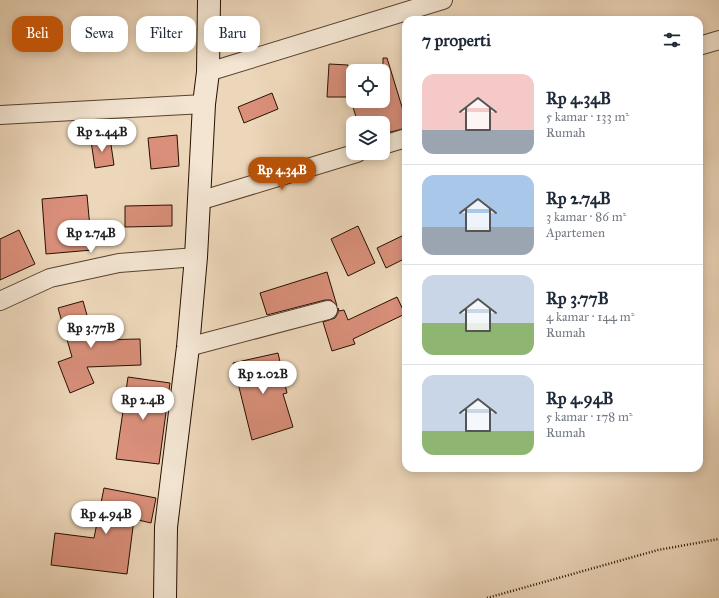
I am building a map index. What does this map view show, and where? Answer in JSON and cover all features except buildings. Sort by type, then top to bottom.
[{"type":"main road","points":[[165,598],[166,527],[188,347],[196,257],[204,104],[208,72],[209,0]]},
{"type":"street","points":[[208,72],[443,0]]},
{"type":"street","points":[[703,45],[719,40]]},
{"type":"street","points":[[0,114],[204,104]]},
{"type":"street","points":[[390,143],[402,139]]},
{"type":"street","points":[[199,201],[346,156]]},
{"type":"street","points":[[0,301],[50,278],[119,263],[196,257]]},
{"type":"street","points":[[188,347],[328,310]]},
{"type":"path","points":[[487,598],[658,550],[719,539]]}]
